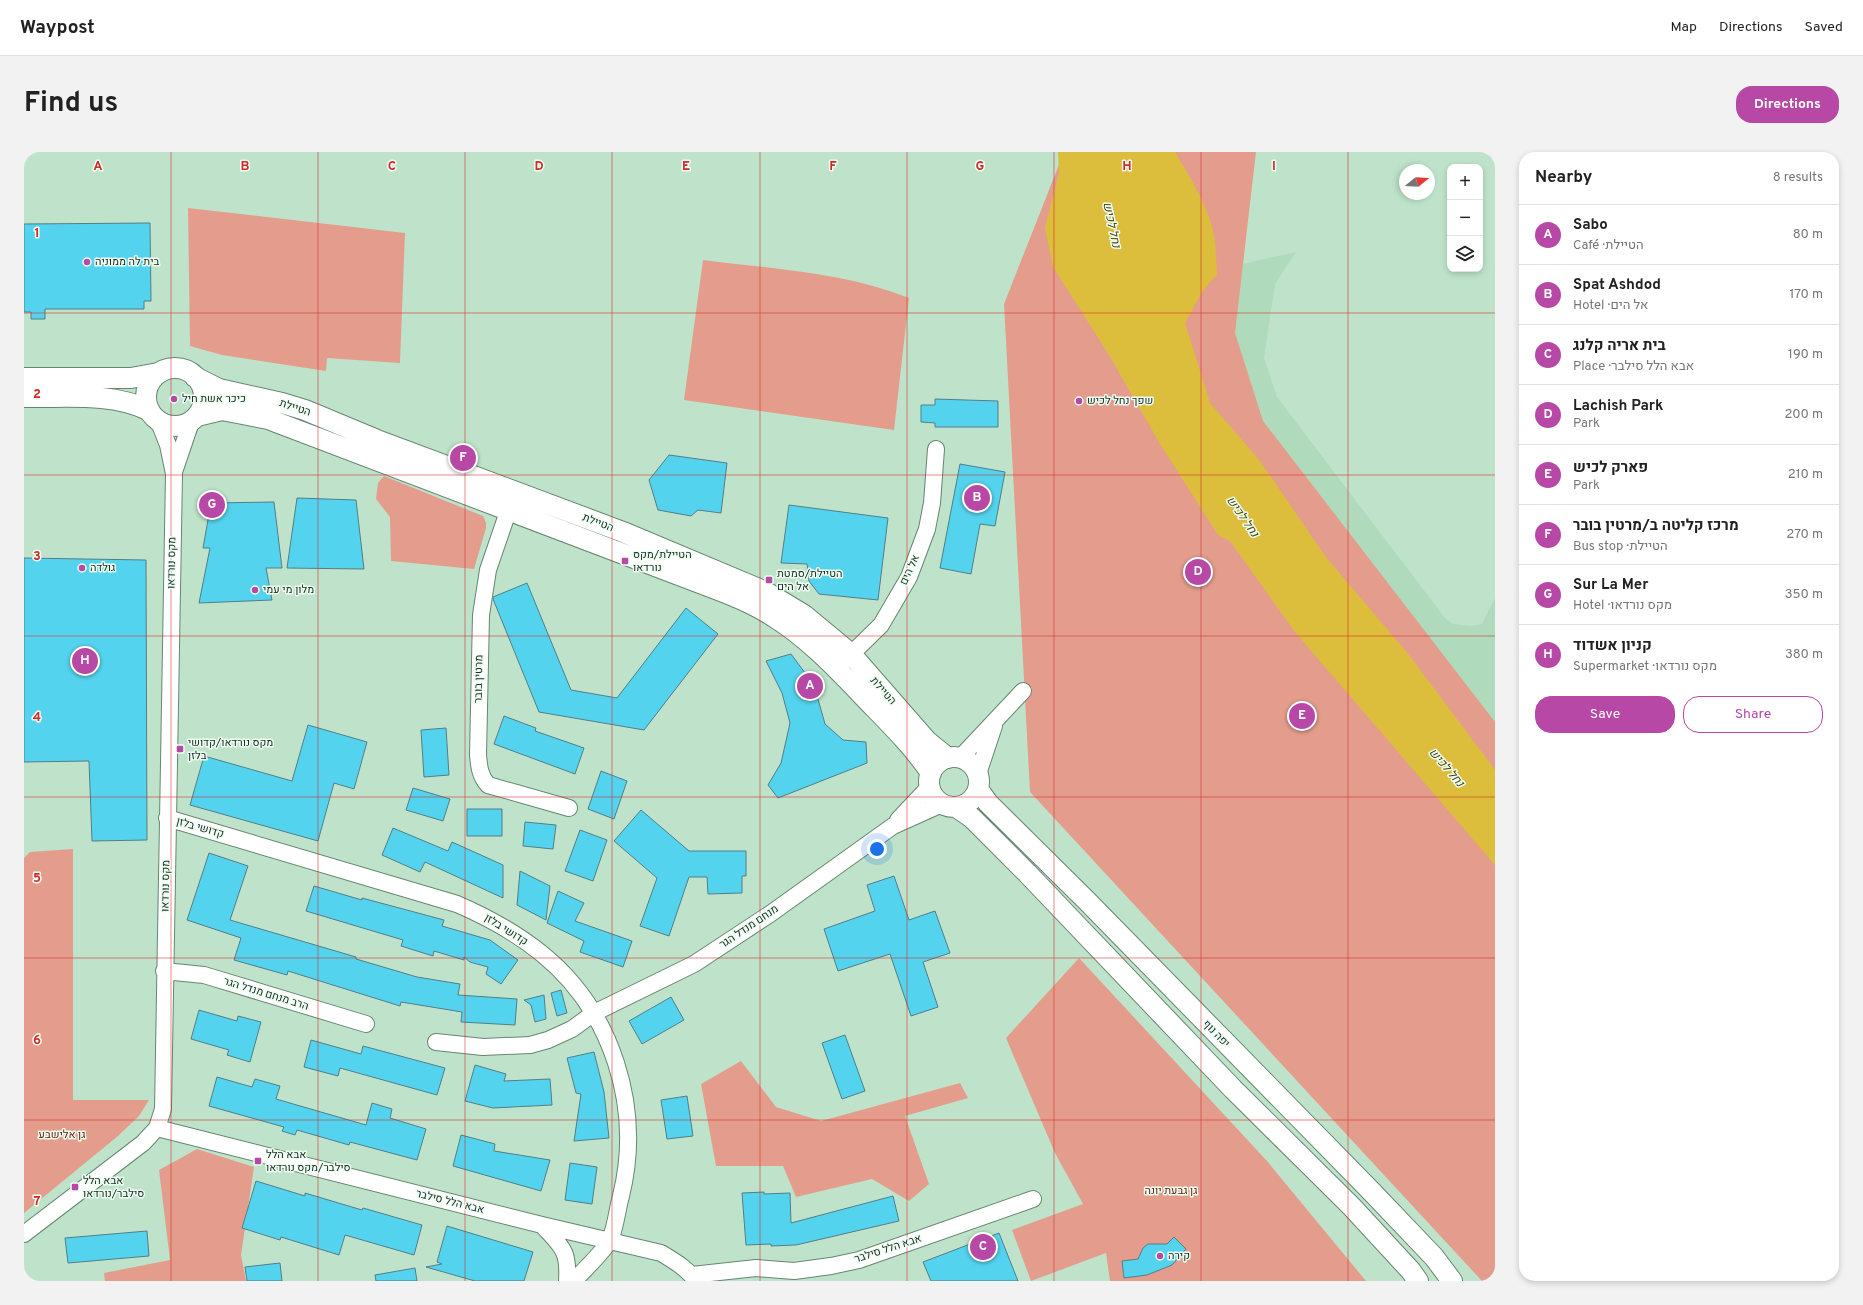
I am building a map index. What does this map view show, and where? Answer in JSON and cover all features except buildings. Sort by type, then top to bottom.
[{"type":"main road","points":[[24,378],[131,378],[178,368],[189,372],[195,377],[200,384],[204,400],[194,419],[175,427],[128,402],[104,399],[24,398]]},
{"type":"main road","points":[[154,416],[146,394],[148,386],[158,373]]},
{"type":"main road","name":"הטיילת","points":[[195,377],[220,389],[282,403],[305,410],[377,440],[512,501],[754,606],[793,630],[836,669],[893,727],[920,758],[930,780]]},
{"type":"main road","name":"הטיילת","points":[[194,419],[222,410],[268,419],[512,501],[623,532],[766,592],[804,615],[851,654],[927,741],[954,758]]},
{"type":"main road","points":[[949,805],[970,802],[978,781],[971,764],[954,758],[938,763],[930,780],[936,799],[972,818],[1027,873],[1233,1089],[1352,1207],[1411,1271],[1418,1281]]},
{"type":"main road","name":"יפה נוף","points":[[978,781],[988,803],[1087,901],[1371,1191],[1434,1257],[1452,1281]]},
{"type":"street","name":"מקס נורדאו","points":[[24,1234],[133,1151],[157,1128],[163,1109],[164,971],[174,474],[168,445],[154,416]]},
{"type":"street","name":"מקס נורדאו","points":[[174,474],[194,419]]},
{"type":"street","name":"אל הים","points":[[836,669],[881,625],[909,577],[927,529],[932,503],[936,448]]},
{"type":"street","name":"מרטין בובר","points":[[512,501],[488,570],[481,615],[478,740],[480,770],[483,779],[488,785],[569,808]]},
{"type":"street","points":[[954,758],[998,717],[1023,691]]},
{"type":"street","points":[[978,781],[998,717]]},
{"type":"street","points":[[893,826],[930,780]]},
{"type":"street","points":[[893,826],[949,805]]},
{"type":"street","name":"קדושי בלזן","points":[[167,818],[457,904],[491,919],[518,936],[553,964],[574,986],[594,1013],[607,1038],[625,1093],[628,1120],[628,1150],[625,1181],[610,1240]]},
{"type":"street","name":"מנחם מנדל הגר","points":[[594,1013],[694,964],[770,914],[893,826]]},
{"type":"street","name":"הרב מנחם מנדל הגר","points":[[164,971],[204,975],[366,1024]]},
{"type":"street","points":[[436,1042],[483,1047],[530,1045],[548,1040],[572,1029],[594,1013]]},
{"type":"street","name":"אבא הלל סילבר","points":[[157,1128],[542,1225],[661,1253],[678,1263],[694,1278],[733,1276],[756,1268],[794,1272],[859,1260],[1033,1199]]},
{"type":"street","points":[[542,1225],[560,1245],[567,1257],[567,1281]]},
{"type":"street","points":[[574,1281],[610,1240]]},
{"type":"shaded area","points":[[1296,252],[1275,284],[1264,358],[1277,397],[1445,618],[1453,624],[1470,626],[1482,624],[1495,598],[1495,749],[1243,427],[1214,298],[1229,267]]},
{"type":"green space","points":[[1064,152],[1256,152],[1235,333],[1263,421],[1495,722],[1495,1281],[1482,1281],[1030,792],[1004,304]]},
{"type":"green space","points":[[188,208],[405,233],[400,363],[327,358],[326,371],[222,355],[190,346]]},
{"type":"green space","points":[[703,260],[833,277],[859,282],[909,298],[894,430],[684,400]]},
{"type":"green space","points":[[384,476],[483,516],[486,523],[486,528],[474,569],[391,561],[390,517],[376,499],[378,483]]},
{"type":"green space","name":"גן אלישבע","points":[[73,849],[73,1100],[149,1100],[139,1116],[118,1136],[24,1213],[24,858],[30,852]]},
{"type":"green space","name":"גן גבעת יונה","points":[[1079,958],[1267,1161],[1366,1281],[1110,1281],[1106,1253],[1031,1281],[1012,1230],[1083,1204],[1055,1153],[1006,1038]]},
{"type":"green space","points":[[741,1061],[776,1107],[821,1121],[960,1083],[968,1098],[905,1116],[929,1184],[909,1201],[872,1179],[796,1197],[783,1166],[716,1166],[701,1084]]},
{"type":"green space","points":[[197,1149],[254,1167],[241,1255],[246,1281],[105,1281],[104,1273],[170,1260],[159,1170]]},
{"type":"water","name":"נחל לכיש","points":[[1058,152],[1175,152],[1207,211],[1215,242],[1217,274],[1202,292],[1185,323],[1210,403],[1260,461],[1325,556],[1409,655],[1495,770],[1495,865],[1295,632],[1230,541],[1218,535],[1160,444],[1109,355],[1053,267],[1045,228],[1059,173]]},
{"type":"place","name":"בית לה ממוניה","points":[[87,262]]},
{"type":"place","name":"כיכר אשת חיל","points":[[174,399]]},
{"type":"place","name":"שפך נחל לכיש","points":[[1079,401]]},
{"type":"place","name":"מרכז קליטה ב/מרטין בובר","points":[[463,458]]},
{"type":"place","name":"Spat Ashdod","points":[[977,498]]},
{"type":"place","name":"Sur La Mer","points":[[212,505]]},
{"type":"place","name":"הטיילת/מקס נורדאו","points":[[625,561]]},
{"type":"place","name":"גולדה","points":[[82,568]]},
{"type":"place","name":"Lachish Park","points":[[1198,572]]},
{"type":"place","name":"הטיילת/סמטת אל הים","points":[[769,580]]},
{"type":"place","name":"מלון מי עמי","points":[[255,590]]},
{"type":"place","name":"קניון אשדוד","points":[[85,661]]},
{"type":"place","name":"Sabo","points":[[810,686]]},
{"type":"place","name":"פארק לכיש","points":[[1302,716]]},
{"type":"place","name":"מקס נורדאו/קדושי בלזן","points":[[180,749]]},
{"type":"place","name":"אבא הלל סילבר/מקס נורדאו","points":[[258,1161]]},
{"type":"place","name":"אבא הלל סילבר/נורדאו","points":[[75,1187]]},
{"type":"place","name":"בית אריה קלנג","points":[[983,1247]]},
{"type":"place","name":"קירה","points":[[1160,1256]]}]
